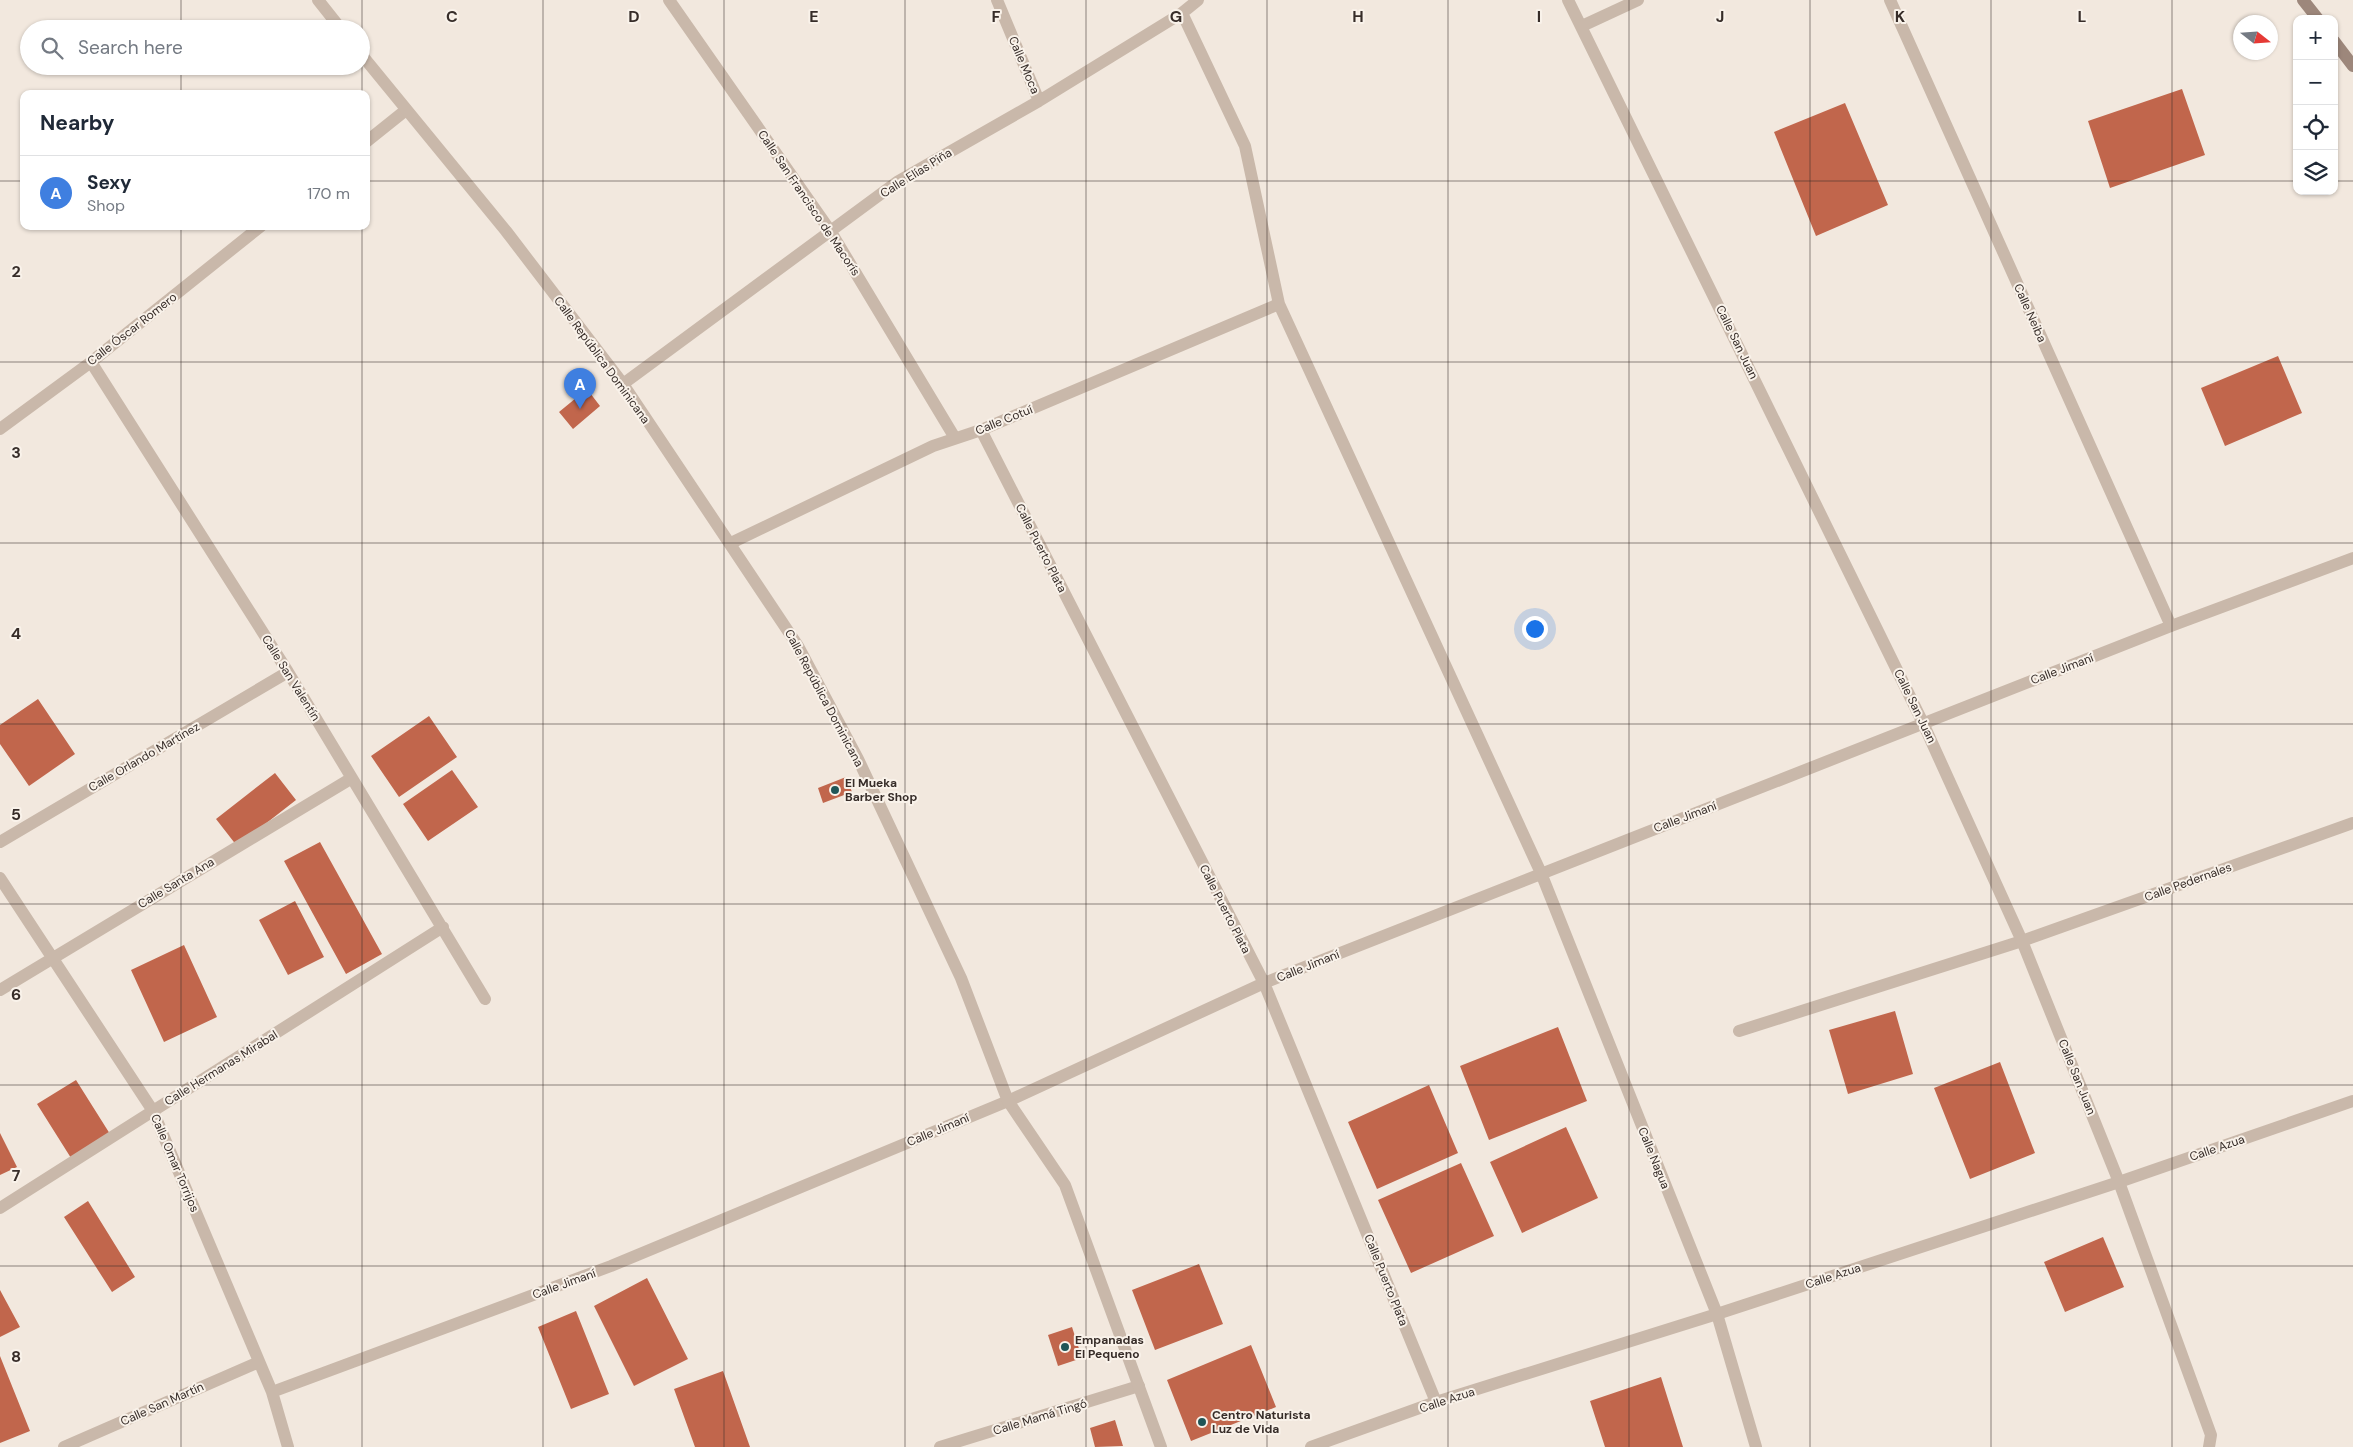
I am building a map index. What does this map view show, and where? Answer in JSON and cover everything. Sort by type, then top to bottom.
[{"type":"main road","points":[[2304,0],[2315,15]]},
{"type":"main road","points":[[2338,46],[2353,66]]},
{"type":"street","points":[[318,0],[334,20]]},
{"type":"street","name":"Calle San Francisco de Macorís","points":[[669,0],[831,232],[955,438]]},
{"type":"street","name":"Calle Moca","points":[[997,0],[1039,101]]},
{"type":"street","name":"Calle Elías Piña","points":[[623,384],[897,182],[1039,101],[1182,13],[1198,0]]},
{"type":"street","name":"Calle San Juan","points":[[1568,0],[1923,723],[2022,941],[2119,1182],[2210,1441]]},
{"type":"street","points":[[1582,26],[1638,0]]},
{"type":"street","name":"Calle Neiba","points":[[1890,0],[2171,626]]},
{"type":"street","name":"Calle Nagua","points":[[1182,13],[1245,146],[1280,304],[1541,873],[1717,1314],[1756,1447]]},
{"type":"street","name":"Calle República Dominicana","points":[[370,65],[506,231],[623,384],[798,646],[858,759],[961,978],[1008,1101],[1065,1185],[1161,1447]]},
{"type":"street","points":[[370,139],[406,110]]},
{"type":"street","name":"Calle Óscar Romero","points":[[0,428],[91,362],[256,230]]},
{"type":"street","name":"Calle Cotuí","points":[[731,543],[932,446],[981,430],[1280,304]]},
{"type":"street","name":"Calle San Valentín","points":[[91,362],[288,672],[485,999]]},
{"type":"street","name":"Calle Puerto Plata","points":[[981,430],[1264,983],[1436,1402]]},
{"type":"street","name":"Calle Jimaní","points":[[272,1392],[611,1266],[1008,1101],[1264,983],[2171,626],[2353,558]]},
{"type":"street","name":"Calle Orlando Martínez","points":[[0,842],[288,672]]},
{"type":"street","name":"Calle Santa Ana","points":[[0,990],[51,957],[352,778]]},
{"type":"street","name":"Calle Pedernales","points":[[1739,1031],[2022,941],[2353,823]]},
{"type":"street","name":"Calle Omar Torrijos","points":[[0,878],[153,1111],[272,1392],[288,1447]]},
{"type":"street","name":"Calle Hermanas Mirabal","points":[[0,1208],[443,927]]},
{"type":"street","name":"Calle Azua","points":[[1311,1447],[1436,1402],[1717,1314],[2119,1182],[2353,1101]]},
{"type":"street","name":"Calle San Martín","points":[[64,1447],[259,1362]]},
{"type":"street","name":"Calle Mamá Tingó","points":[[940,1447],[1139,1386]]},
{"type":"building","points":[[2182,89],[2205,155],[2110,188],[2088,121]]},
{"type":"building","points":[[1845,103],[1888,205],[1816,236],[1774,132]]},
{"type":"building","points":[[2278,356],[2302,413],[2225,446],[2201,388]]},
{"type":"building","points":[[587,389],[600,406],[573,429],[559,412]]},
{"type":"building","points":[[38,699],[75,754],[29,786],[0,744],[0,725]]},
{"type":"building","points":[[429,716],[457,757],[399,797],[371,756]]},
{"type":"building","points":[[452,770],[478,807],[428,841],[403,804]]},
{"type":"building","points":[[275,773],[296,800],[237,846],[216,819]]},
{"type":"building","name":"El Mueka Barber Shop","points":[[846,777],[852,792],[823,803],[818,788]]},
{"type":"building","points":[[320,842],[382,954],[346,974],[284,861]]},
{"type":"building","points":[[295,901],[324,957],[288,975],[259,920]]},
{"type":"building","points":[[184,945],[217,1017],[164,1042],[131,970]]},
{"type":"building","points":[[1895,1011],[1913,1074],[1848,1094],[1829,1030]]},
{"type":"building","points":[[1558,1027],[1587,1101],[1489,1140],[1460,1066]]},
{"type":"building","points":[[2000,1062],[2035,1153],[1970,1179],[1934,1088]]},
{"type":"building","points":[[76,1080],[110,1134],[71,1158],[37,1104]]},
{"type":"building","points":[[1429,1085],[1458,1153],[1377,1189],[1348,1122]]},
{"type":"building","points":[[1566,1127],[1598,1198],[1522,1233],[1490,1162]]},
{"type":"building","points":[[0,1133],[17,1167],[0,1175]]},
{"type":"building","points":[[1461,1163],[1494,1236],[1411,1273],[1378,1200]]},
{"type":"building","points":[[88,1201],[135,1277],[112,1292],[64,1217]]},
{"type":"building","points":[[2103,1237],[2124,1287],[2065,1312],[2044,1262]]},
{"type":"building","points":[[1199,1264],[1223,1324],[1155,1350],[1132,1290]]},
{"type":"building","points":[[647,1278],[688,1359],[634,1386],[594,1306]]},
{"type":"building","points":[[0,1290],[20,1327],[0,1337]]},
{"type":"building","points":[[576,1311],[609,1394],[571,1409],[538,1327]]},
{"type":"building","name":"Empanadas El Pequeno","points":[[1072,1327],[1082,1358],[1058,1366],[1048,1335]]},
{"type":"building","points":[[1251,1345],[1276,1407],[1191,1441],[1167,1380]]},
{"type":"building","points":[[0,1356],[30,1431],[0,1443]]},
{"type":"building","points":[[723,1371],[750,1447],[695,1447],[674,1389]]},
{"type":"building","points":[[1661,1377],[1683,1447],[1605,1447],[1590,1401]]},
{"type":"building","points":[[1115,1420],[1123,1446],[1095,1447],[1090,1428]]},
{"type":"place","name":"Sexy","points":[[580,409]]},
{"type":"place","name":"El Mueka Barber Shop","points":[[835,790]]},
{"type":"place","name":"Empanadas El Pequeno","points":[[1065,1347]]},
{"type":"place","name":"Centro Naturista Luz de Vida","points":[[1202,1422]]}]
